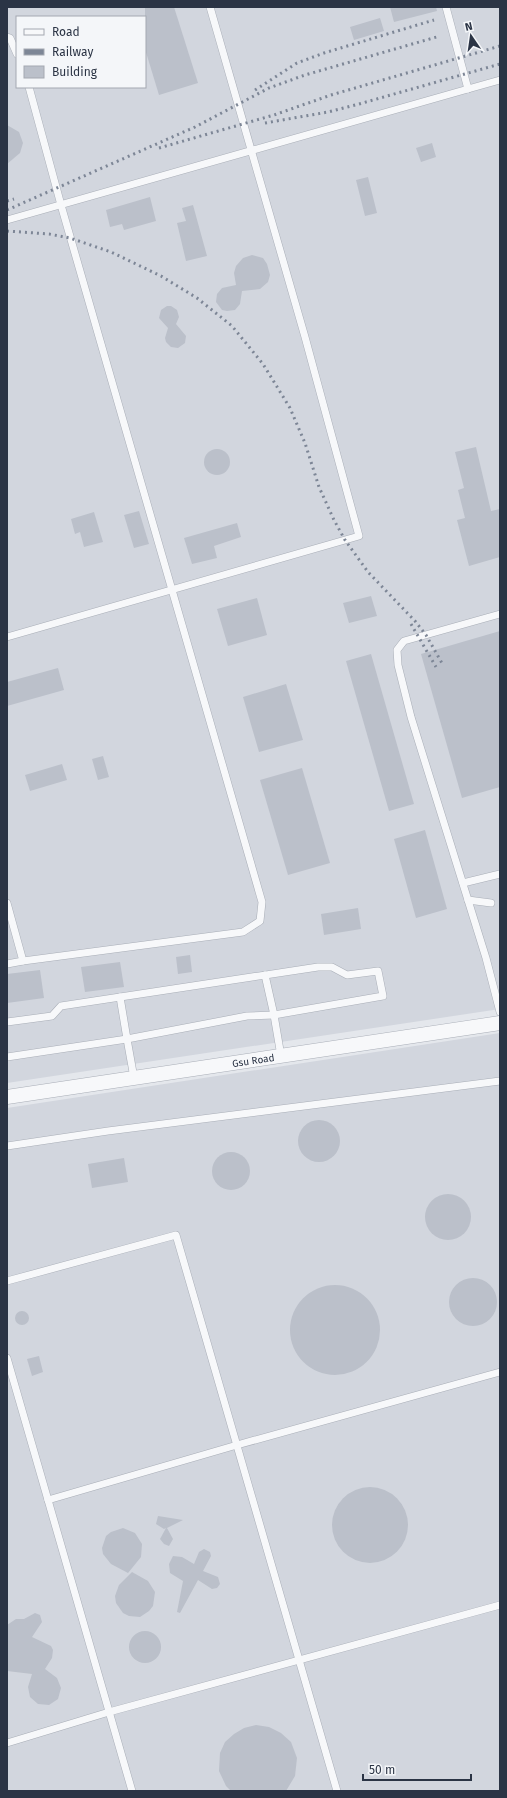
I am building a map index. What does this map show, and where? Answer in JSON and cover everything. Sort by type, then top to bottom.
[{"type":"street","name":"Gsu Road","points":[[7,1098],[500,1023]]},
{"type":"lane","points":[[7,637],[358,536],[305,337],[210,7]]},
{"type":"lane","points":[[446,7],[468,89]]},
{"type":"lane","points":[[7,37],[10,38],[16,52]]},
{"type":"lane","points":[[7,220],[500,80]]},
{"type":"lane","points":[[7,964],[243,932],[260,921],[262,902],[171,590],[61,205],[29,88]]},
{"type":"lane","points":[[500,614],[404,641],[397,650],[398,665],[411,717],[486,958],[500,1012]]},
{"type":"lane","points":[[463,883],[500,874]]},
{"type":"lane","points":[[468,900],[492,903]]},
{"type":"lane","points":[[7,903],[23,961]]},
{"type":"lane","points":[[7,1022],[52,1016],[61,1006],[318,967],[332,967],[347,975],[378,971],[383,996],[274,1015],[247,1016],[127,1038],[7,1057]]},
{"type":"lane","points":[[265,975],[281,1056]]},
{"type":"lane","points":[[120,997],[134,1078]]},
{"type":"lane","points":[[7,1146],[108,1131],[500,1081]]},
{"type":"lane","points":[[7,1281],[176,1235],[337,1791]]},
{"type":"lane","points":[[7,1358],[132,1791]]},
{"type":"lane","points":[[48,1500],[237,1445],[500,1372]]},
{"type":"lane","points":[[7,1743],[109,1712],[500,1605]]},
{"type":"shaded area","points":[[7,7],[500,7],[500,1009],[7,1083]]},
{"type":"shaded area","points":[[500,1033],[500,1791],[7,1791],[7,1108]]},
{"type":"building","points":[[145,7],[174,7],[198,83],[159,95],[146,52]]},
{"type":"building","points":[[390,7],[436,7],[437,11],[394,22]]},
{"type":"building","points":[[380,18],[384,31],[354,40],[350,27]]},
{"type":"building","points":[[7,125],[19,132],[23,143],[20,153],[7,164]]},
{"type":"building","points":[[432,143],[436,157],[421,162],[416,148]]},
{"type":"building","points":[[368,177],[377,213],[365,216],[356,180]]},
{"type":"building","points":[[150,197],[156,221],[124,230],[122,224],[110,227],[106,210]]},
{"type":"building","points":[[193,205],[207,256],[186,261],[177,223],[186,221],[182,208]]},
{"type":"building","points":[[252,255],[263,258],[267,264],[270,275],[268,282],[260,289],[242,291],[240,304],[235,310],[222,310],[216,302],[217,294],[222,288],[236,285],[234,273],[236,266],[243,258]]},
{"type":"building","points":[[167,306],[171,306],[177,310],[179,317],[176,324],[186,336],[185,343],[178,348],[171,347],[166,342],[165,338],[168,328],[159,318],[161,310]]},
{"type":"building","points":[[476,447],[491,511],[500,509],[500,557],[469,566],[457,520],[465,518],[458,490],[464,488],[455,452]]},
{"type":"building","points":[[217,449],[226,453],[230,462],[226,471],[217,475],[208,471],[204,462],[208,453]]},
{"type":"building","points":[[139,511],[149,544],[134,548],[124,515]]},
{"type":"building","points":[[94,512],[103,542],[84,547],[80,532],[75,534],[71,519]]},
{"type":"building","points":[[237,523],[241,537],[214,546],[217,558],[192,564],[184,538]]},
{"type":"building","points":[[371,596],[377,616],[349,623],[343,603]]},
{"type":"building","points":[[257,598],[267,635],[228,646],[217,609]]},
{"type":"building","points":[[500,631],[500,787],[462,798],[421,654]]},
{"type":"building","points":[[371,654],[414,804],[389,811],[346,661]]},
{"type":"building","points":[[58,668],[64,690],[7,706],[7,682]]},
{"type":"building","points":[[286,684],[303,740],[259,752],[243,697]]},
{"type":"building","points":[[103,756],[109,777],[98,780],[92,759]]},
{"type":"building","points":[[62,764],[67,780],[30,791],[25,775]]},
{"type":"building","points":[[302,768],[330,863],[288,875],[260,780]]},
{"type":"building","points":[[425,830],[447,909],[416,918],[394,839]]},
{"type":"building","points":[[358,908],[361,929],[324,935],[321,914]]},
{"type":"building","points":[[190,955],[192,972],[178,974],[176,957]]},
{"type":"building","points":[[120,962],[124,987],[85,992],[81,967]]},
{"type":"building","points":[[40,970],[44,998],[7,1003],[7,974]]},
{"type":"building","points":[[315,1120],[323,1120],[334,1126],[340,1137],[340,1145],[334,1156],[323,1162],[315,1162],[304,1156],[298,1145],[298,1137],[304,1126]]},
{"type":"building","points":[[231,1152],[241,1155],[247,1161],[250,1171],[247,1181],[241,1187],[231,1190],[221,1187],[215,1181],[212,1171],[215,1161],[221,1155]]},
{"type":"building","points":[[124,1158],[128,1182],[92,1188],[88,1164]]},
{"type":"building","points":[[443,1194],[453,1194],[461,1198],[467,1204],[471,1212],[471,1222],[467,1230],[461,1236],[453,1240],[443,1240],[435,1236],[429,1230],[425,1222],[425,1212],[429,1204],[435,1198]]},
{"type":"building","points":[[468,1278],[478,1278],[487,1282],[493,1288],[496,1293],[496,1311],[487,1322],[478,1326],[468,1326],[459,1322],[453,1316],[449,1307],[449,1297],[453,1288],[459,1282]]},
{"type":"building","points":[[335,1285],[352,1289],[367,1298],[376,1313],[380,1330],[376,1347],[367,1362],[352,1371],[335,1375],[318,1371],[303,1362],[294,1347],[290,1330],[294,1313],[303,1298],[318,1289]]},
{"type":"building","points":[[22,1311],[27,1313],[29,1318],[27,1323],[22,1325],[17,1323],[15,1318],[17,1313]]},
{"type":"building","points":[[39,1356],[43,1372],[32,1376],[27,1359]]},
{"type":"building","points":[[362,1487],[378,1487],[391,1493],[402,1504],[408,1517],[406,1540],[391,1557],[378,1563],[362,1563],[349,1557],[334,1540],[332,1533],[332,1517],[338,1504],[355,1489]]},
{"type":"building","points":[[158,1516],[183,1520],[167,1528],[173,1539],[169,1546],[164,1544],[160,1539],[166,1528],[164,1529],[156,1524]]},
{"type":"building","points":[[123,1528],[135,1533],[142,1544],[141,1557],[128,1573],[111,1564],[103,1554],[102,1548],[106,1536],[111,1532]]},
{"type":"building","points":[[204,1549],[210,1552],[211,1556],[203,1571],[218,1577],[220,1584],[217,1588],[212,1589],[198,1580],[180,1613],[177,1612],[183,1581],[170,1573],[169,1564],[173,1556],[182,1557],[194,1564],[199,1552]]},
{"type":"building","points":[[132,1572],[148,1581],[155,1592],[153,1606],[149,1611],[140,1617],[129,1616],[123,1613],[116,1603],[115,1596],[119,1585]]},
{"type":"building","points":[[35,1613],[40,1615],[42,1622],[32,1637],[51,1646],[53,1650],[52,1658],[45,1669],[57,1678],[61,1688],[58,1699],[49,1705],[38,1704],[30,1697],[28,1687],[32,1674],[7,1671],[7,1625],[16,1619],[24,1619]]},
{"type":"building","points":[[145,1631],[156,1636],[161,1647],[156,1658],[145,1663],[134,1658],[129,1647],[134,1636]]},
{"type":"building","points":[[256,1725],[269,1727],[281,1733],[291,1742],[297,1758],[295,1776],[286,1791],[231,1791],[226,1786],[219,1771],[220,1753],[225,1742],[244,1728]]},
{"type":"railway","points":[[255,90],[297,63],[324,53],[434,20]]},
{"type":"railway","points":[[7,210],[195,127],[269,88],[305,75],[440,36]]},
{"type":"railway","points":[[159,148],[274,115],[331,95],[500,46]]},
{"type":"railway","points":[[265,123],[328,112],[500,64]]},
{"type":"railway","points":[[7,201],[14,199]]},
{"type":"railway","points":[[7,231],[49,234],[70,238],[111,252],[161,276],[197,298],[232,326],[263,364],[290,408],[305,443],[319,487],[345,540],[368,572],[415,621],[426,635],[443,665]]},
{"type":"railway","points":[[411,624],[436,667]]}]
